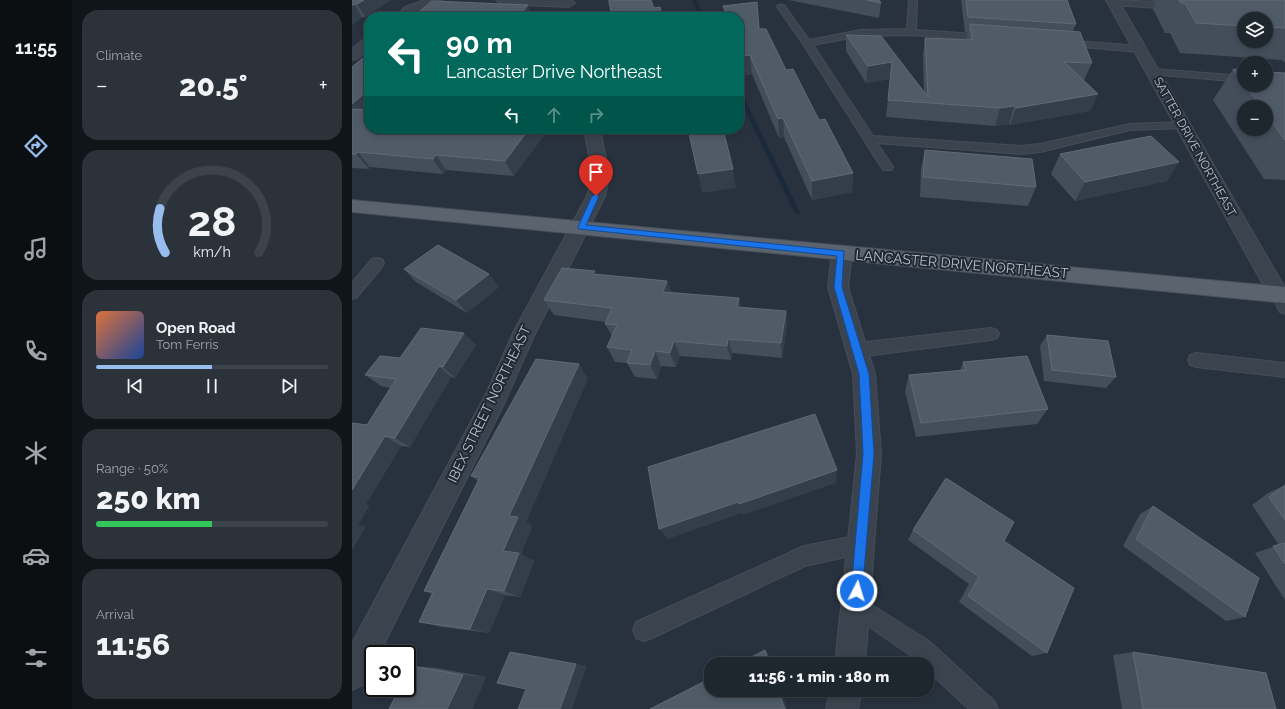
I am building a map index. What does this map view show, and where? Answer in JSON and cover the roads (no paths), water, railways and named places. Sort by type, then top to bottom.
[{"type":"main road","name":"LANCASTER DRIVE NORTHEAST","points":[[352,206],[842,253],[1283,299]]},
{"type":"street","points":[[406,12],[436,0]]},
{"type":"street","points":[[502,0],[569,2],[571,12]]},
{"type":"street","name":"SATTER DRIVE NORTHEAST","points":[[1112,2],[1154,72],[1195,149],[1283,299]]},
{"type":"street","points":[[352,56],[364,46]]},
{"type":"street","name":"IBEX STREET NORTHEAST","points":[[352,674],[496,396],[521,338],[581,227],[596,196],[601,175],[593,134]]},
{"type":"street","points":[[842,253],[838,287],[864,374],[868,454],[851,657]]},
{"type":"street","points":[[842,709],[845,697]]},
{"type":"lane","points":[[911,32],[913,0]]},
{"type":"lane","points":[[1112,2],[1184,7]]},
{"type":"lane","points":[[781,7],[807,43],[887,167]]},
{"type":"lane","points":[[807,43],[862,32],[911,32],[998,38]]},
{"type":"lane","points":[[1053,42],[1140,48]]},
{"type":"lane","points":[[1154,72],[1237,79]]},
{"type":"lane","points":[[868,139],[1020,150],[1040,148],[1130,127],[1183,125]]},
{"type":"lane","points":[[352,293],[377,263]]},
{"type":"lane","points":[[857,350],[991,334]]},
{"type":"lane","points":[[1196,360],[1285,370]]},
{"type":"lane","points":[[644,630],[804,556],[861,545]]},
{"type":"lane","points":[[856,606],[921,648],[986,709]]},
{"type":"waterway","points":[[694,0],[700,12]]},
{"type":"waterway","points":[[744,103],[797,212]]}]
